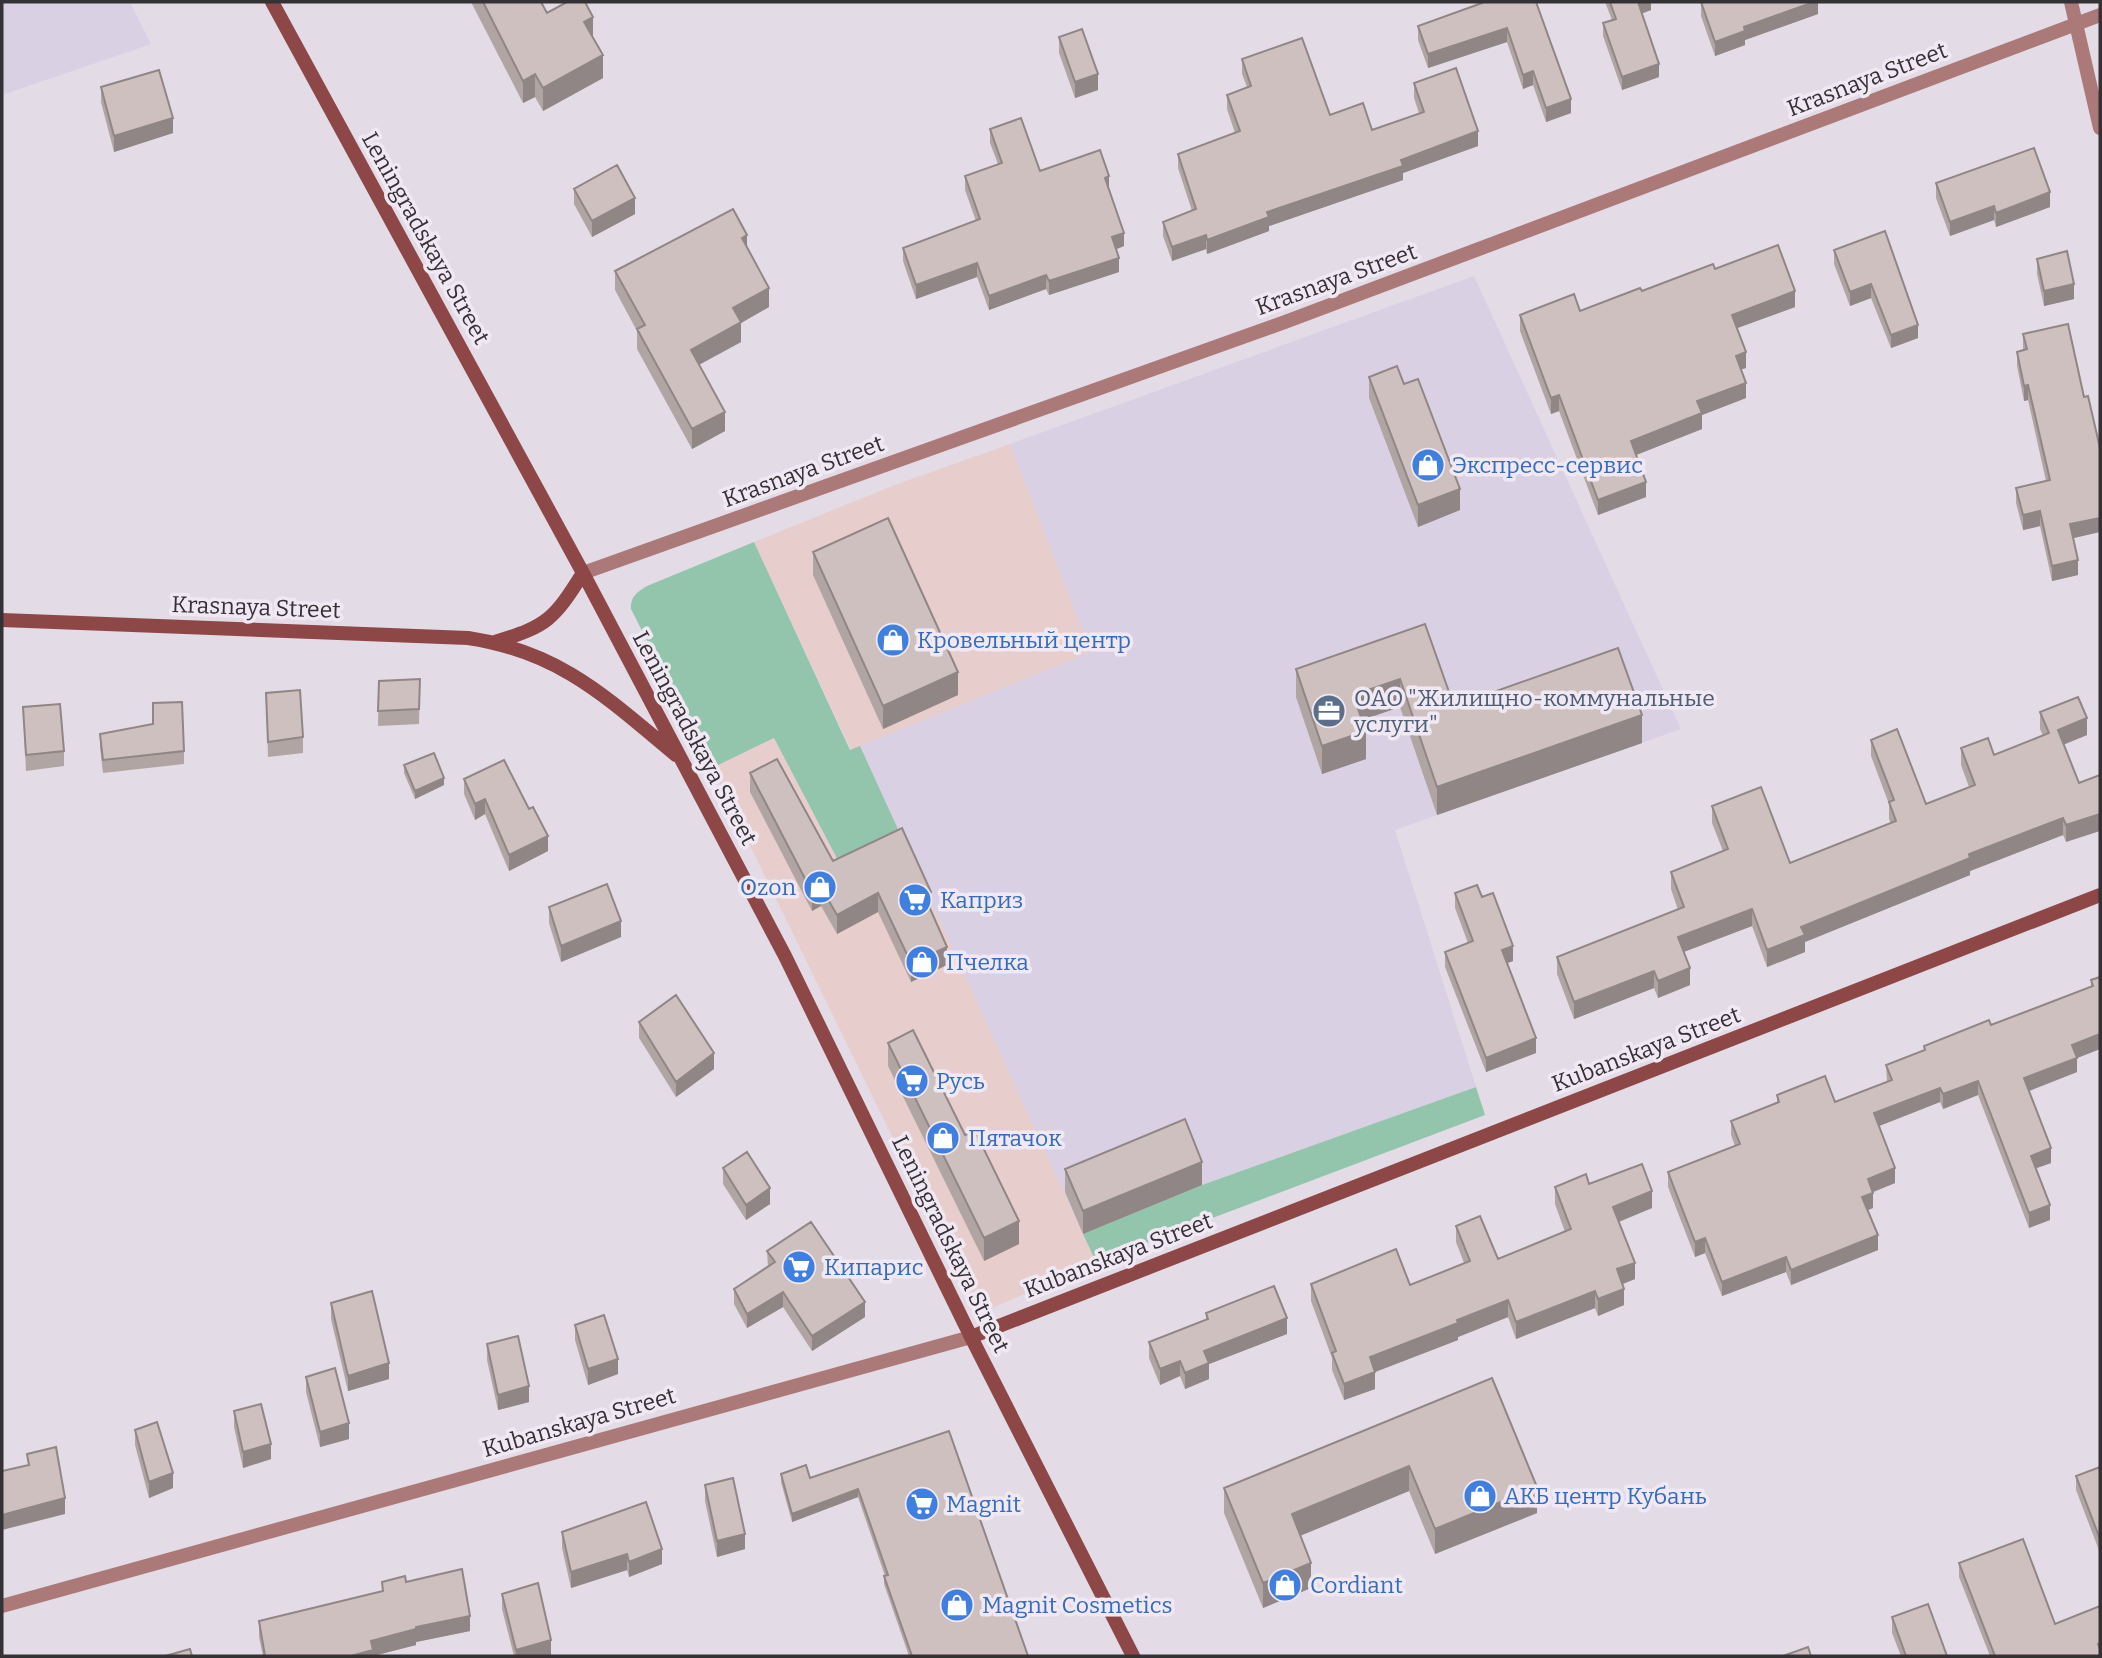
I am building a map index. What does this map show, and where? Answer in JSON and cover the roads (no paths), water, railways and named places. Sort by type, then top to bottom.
[{"type":"street","name":"Leningradskaya Street","points":[[272,2],[583,573],[785,956],[971,1337],[1133,1656]]},
{"type":"street","points":[[2071,2],[2100,128]]},
{"type":"street","name":"Krasnaya Street","points":[[583,573],[1285,322],[2100,15]]},
{"type":"street","points":[[494,642],[531,631],[553,616],[583,573]]},
{"type":"street","name":"Krasnaya Street","points":[[2,621],[468,638],[494,642],[567,670],[617,706],[681,760]]},
{"type":"street","name":"Kubanskaya Street","points":[[2,1606],[971,1337],[2100,895]]},
{"type":"place","name":"Экспресс-сервис","points":[[1428,465]]},
{"type":"place","name":"Кровельный центр","points":[[893,640]]},
{"type":"place","name":"ОАО \"Жилищно-коммунальные услуги\"","points":[[1329,711]]},
{"type":"place","name":"Ozon","points":[[820,887]]},
{"type":"place","name":"Каприз","points":[[915,900]]},
{"type":"place","name":"Пчелка","points":[[922,962]]},
{"type":"place","name":"Русь","points":[[912,1081]]},
{"type":"place","name":"Пятачок","points":[[943,1138]]},
{"type":"place","name":"Кипарис","points":[[799,1267]]},
{"type":"place","name":"АКБ центр Кубань","points":[[1480,1496]]},
{"type":"place","name":"Magnit","points":[[922,1504]]},
{"type":"place","name":"Cordiant","points":[[1285,1585]]},
{"type":"place","name":"Magnit Cosmetics","points":[[957,1605]]}]
